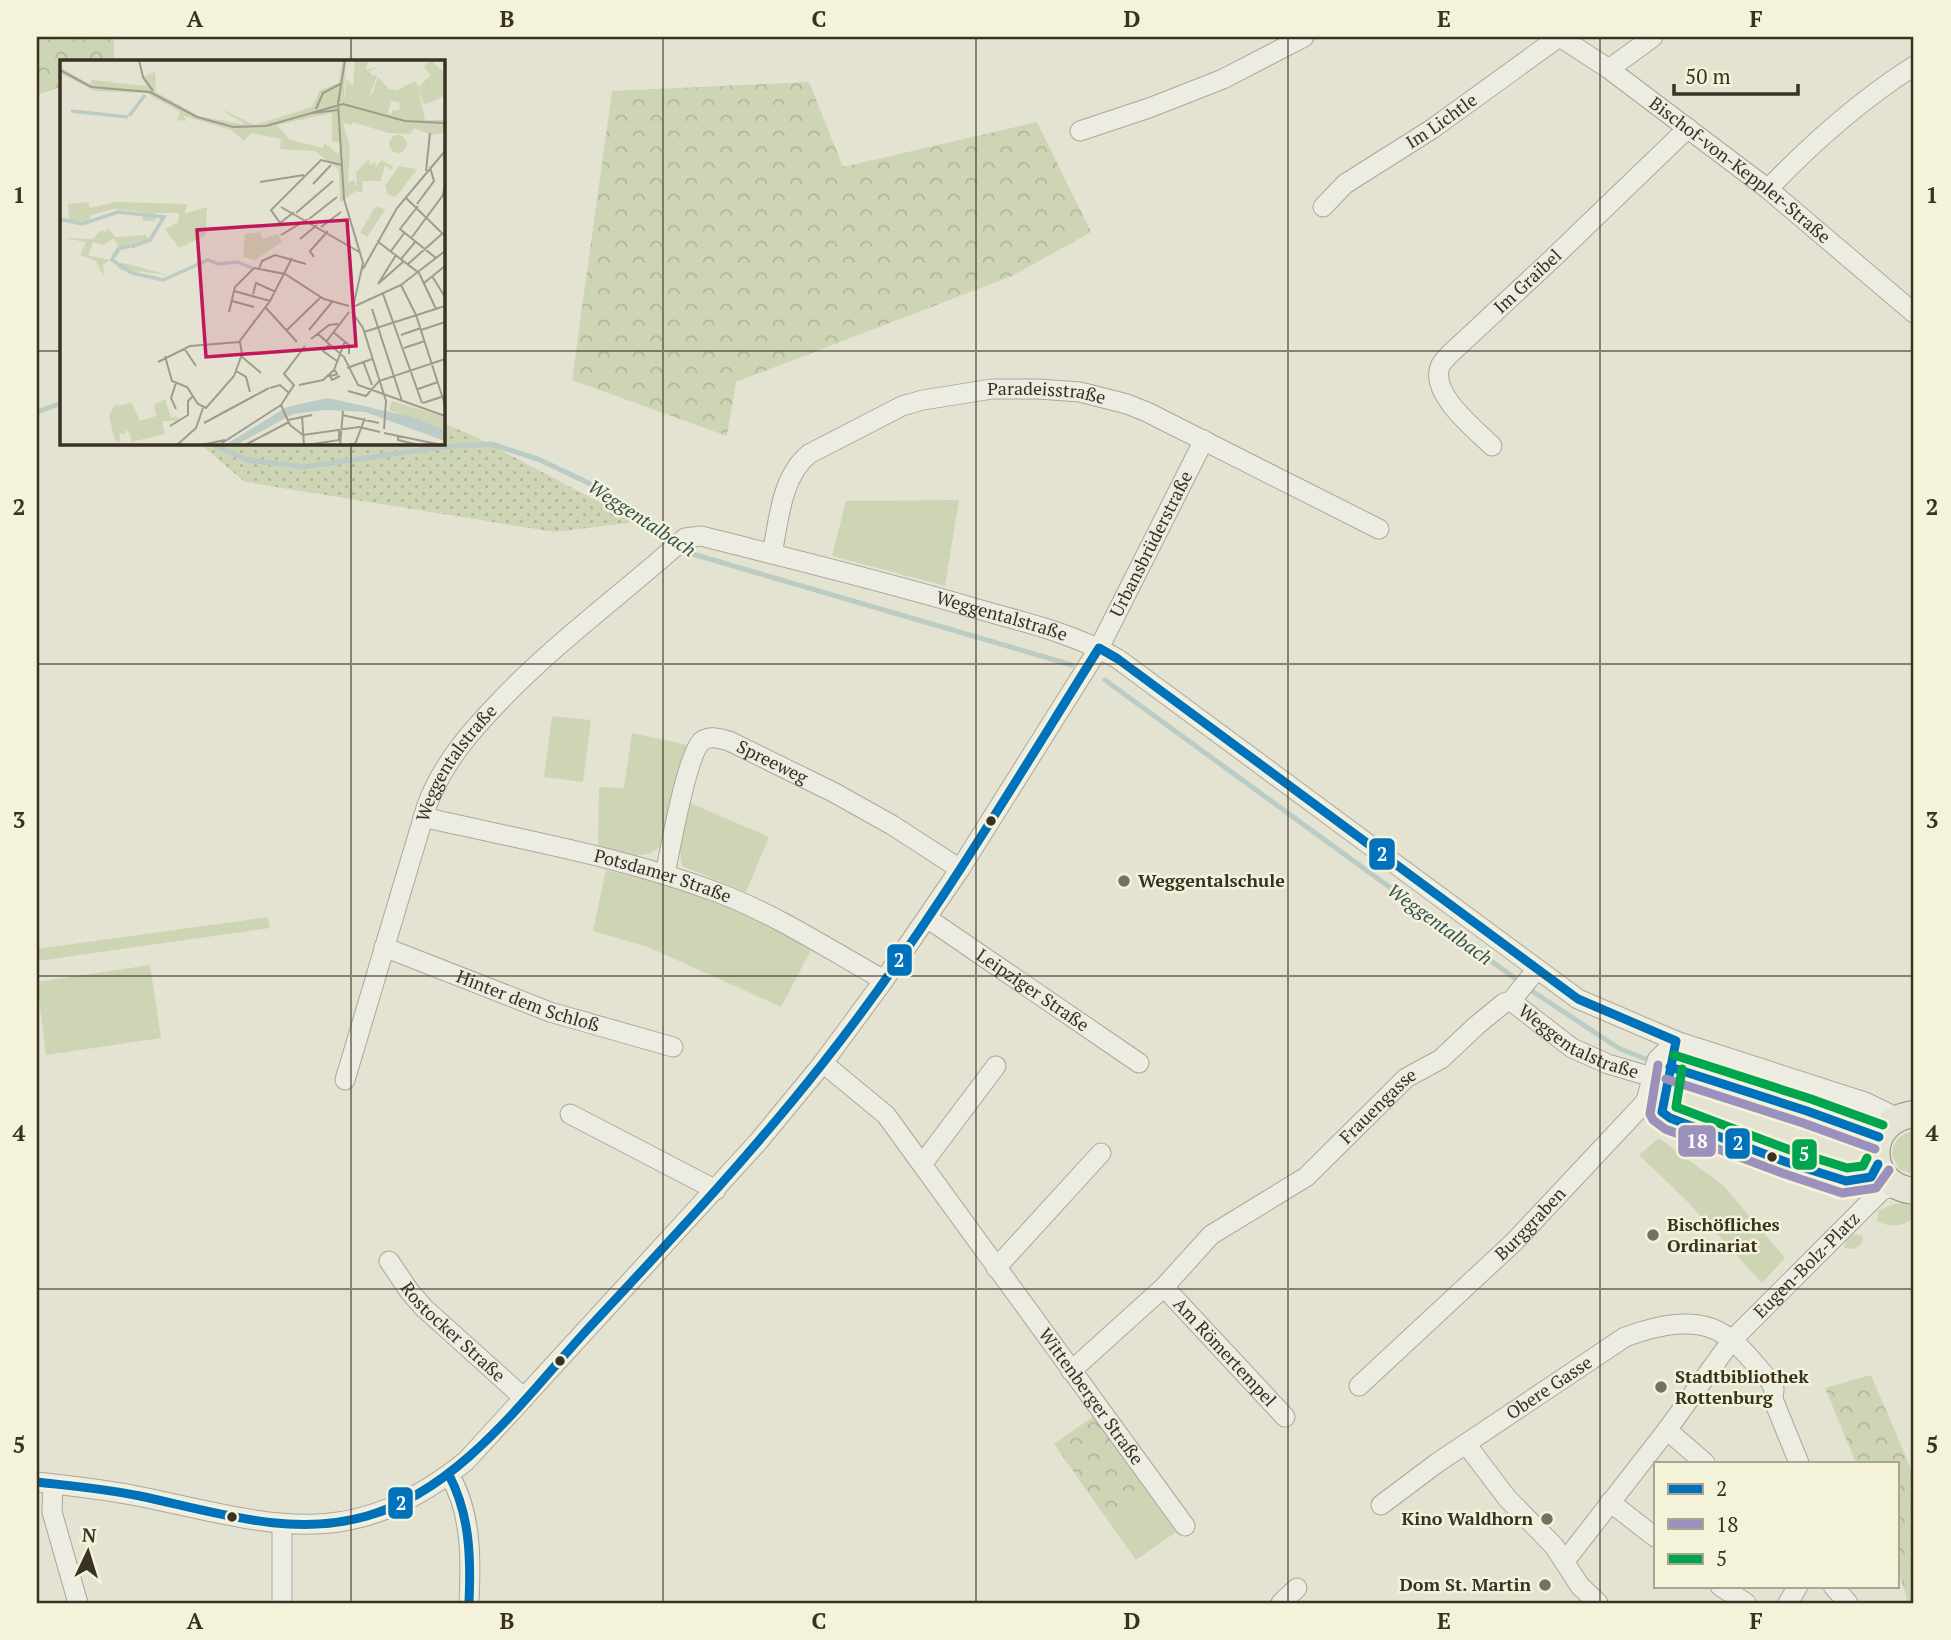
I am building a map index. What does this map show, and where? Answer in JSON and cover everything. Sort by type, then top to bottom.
[{"type":"main road","points":[[1879,1137],[1887,1126],[1906,1116]]},
{"type":"main road","name":"Eugen-Bolz-Platz","points":[[1879,1137],[1877,1160],[1894,1186]]},
{"type":"street","points":[[1080,131],[1223,79],[1304,37]]},
{"type":"street","name":"Bischof-von-Keppler-Straße","points":[[1560,37],[1609,69],[1768,189],[1914,313]]},
{"type":"street","name":"Im Lichtle","points":[[1323,207],[1345,184],[1432,129],[1560,37]]},
{"type":"street","points":[[1609,69],[1653,37]]},
{"type":"street","points":[[1768,189],[1836,122],[1882,86],[1914,66]]},
{"type":"street","name":"Im Graibel","points":[[1492,446],[1444,396],[1439,367],[1688,128]]},
{"type":"street","name":"Paradeisstraße","points":[[772,554],[788,482],[800,461],[809,454],[902,406],[992,389],[1080,392],[1127,404],[1379,528]]},
{"type":"street","name":"Urbansbrüderstraße","points":[[45,1483],[134,1495],[282,1525],[335,1524],[387,1510],[415,1497],[466,1461],[716,1190],[823,1063],[884,981],[960,869],[1098,648],[1203,440]]},
{"type":"street","name":"Weggentalstraße","points":[[345,1080],[423,817],[433,789],[447,763],[484,717],[567,635],[685,538],[701,536],[936,596],[1073,636],[1098,648],[1118,659],[1534,973],[1578,999],[1676,1041],[1906,1116]]},
{"type":"street","name":"Spreeweg","points":[[665,874],[691,761],[702,741],[714,737],[729,741],[833,792],[892,825],[960,869]]},
{"type":"street","name":"Potsdamer Straße","points":[[423,817],[665,874],[751,906],[884,981]]},
{"type":"street","name":"Leipziger Straße","points":[[927,918],[1139,1063]]},
{"type":"street","name":"Hinter dem Schloß","points":[[384,947],[550,1012],[673,1047]]},
{"type":"street","name":"Frauengasse","points":[[1210,1235],[1306,1177],[1406,1078],[1441,1059],[1477,1025],[1515,997],[1534,973]]},
{"type":"street","name":"Weggentalstraße","points":[[1515,997],[1572,1048],[1608,1064],[1651,1077]]},
{"type":"street","name":"Burggraben","points":[[1359,1386],[1480,1275],[1546,1209],[1646,1101],[1657,1060],[1676,1041]]},
{"type":"street","name":"Wittenberger Straße","points":[[823,1063],[886,1115],[1185,1525]]},
{"type":"street","points":[[923,1163],[996,1066]]},
{"type":"street","points":[[1853,1098],[1873,1121],[1879,1137]]},
{"type":"street","points":[[570,1114],[716,1190]]},
{"type":"street","points":[[996,1268],[1101,1153]]},
{"type":"street","name":"Eugen-Bolz-Platz","points":[[1553,1554],[1610,1502],[1667,1430],[1732,1340],[1894,1186]]},
{"type":"street","name":"Am Römertempel","points":[[1071,1371],[1164,1287],[1210,1235]]},
{"type":"street","name":"Rostocker Straße","points":[[389,1261],[424,1308],[524,1398]]},
{"type":"street","name":"Am Römertempel","points":[[1164,1287],[1285,1417]]},
{"type":"street","name":"Obere Gasse","points":[[1381,1505],[1411,1481],[1625,1337],[1661,1327],[1693,1324],[1714,1328],[1732,1340]]},
{"type":"street","points":[[1732,1340],[1770,1381],[1774,1389],[1773,1399],[1799,1462]]},
{"type":"street","points":[[1667,1430],[1704,1462]]},
{"type":"street","points":[[1466,1444],[1553,1554],[1598,1603]]},
{"type":"street","points":[[449,1475],[461,1499],[464,1517],[469,1563],[469,1603]]},
{"type":"street","points":[[45,1483],[78,1603]]},
{"type":"street","points":[[1610,1502],[1654,1535]]},
{"type":"street","points":[[282,1525],[282,1603]]},
{"type":"street","points":[[1281,1603],[1297,1588]]},
{"type":"street","points":[[1723,1588],[1746,1603]]},
{"type":"street","points":[[1835,1588],[1849,1603]]},
{"type":"green space","points":[[37,37],[114,37],[114,60],[60,60],[60,87],[37,95]]},
{"type":"green space","points":[[809,82],[843,167],[1037,122],[1091,232],[1012,276],[736,382],[727,436],[572,380],[612,91]]},
{"type":"green space","points":[[444,423],[476,437],[637,522],[555,532],[245,482],[200,444],[444,444]]},
{"type":"green space","points":[[959,500],[945,586],[832,556],[846,501]]},
{"type":"green space","points":[[552,716],[591,720],[583,782],[544,777]]},
{"type":"green space","points":[[632,733],[687,745],[661,845],[655,851],[640,855],[598,847],[599,787],[624,788]]},
{"type":"green space","points":[[690,803],[769,837],[746,892],[682,866],[680,851]]},
{"type":"green space","points":[[606,870],[678,888],[751,915],[812,948],[781,1007],[648,947],[593,931]]},
{"type":"green space","points":[[268,917],[270,928],[37,961],[37,949]]},
{"type":"green space","points":[[150,965],[161,1038],[46,1055],[37,982]]},
{"type":"green space","points":[[1914,1131],[1914,1175],[1899,1169],[1892,1155],[1898,1138]]},
{"type":"green space","points":[[1659,1138],[1724,1186],[1785,1258],[1762,1283],[1688,1202],[1639,1155]]},
{"type":"green space","points":[[1905,1203],[1914,1207],[1914,1218],[1910,1221],[1892,1226],[1877,1221],[1879,1210]]},
{"type":"green space","points":[[1857,1234],[1863,1236],[1862,1243],[1854,1249],[1844,1248],[1848,1237]]},
{"type":"green space","points":[[1871,1375],[1914,1476],[1914,1603],[1908,1603],[1898,1568],[1898,1462],[1856,1462],[1825,1388]]},
{"type":"green space","points":[[1094,1416],[1147,1491],[1107,1519],[1054,1444]]},
{"type":"green space","points":[[1147,1491],[1176,1532],[1136,1560],[1107,1519]]},
{"type":"waterway","name":"Weggentalbach","points":[[37,412],[60,403]]},
{"type":"waterway","name":"Weggentalbach","points":[[212,444],[247,460],[304,467],[443,447],[491,444],[538,459],[599,488],[689,553],[1072,665]]},
{"type":"waterway","name":"Weggentalbach","points":[[1105,680],[1535,993],[1620,1049],[1646,1059]]},
{"type":"transit line","name":"2","points":[[1099,648],[1118,659],[1578,999],[1676,1041]]},
{"type":"transit line","name":"2","points":[[37,1482],[127,1494],[253,1520],[310,1524],[367,1516],[400,1503],[431,1486],[460,1464],[514,1413],[707,1200],[823,1063],[861,1014],[932,911],[1099,648]]},
{"type":"transit line","name":"2","points":[[1676,1041],[1662,1112],[1670,1118],[1786,1162],[1846,1181],[1871,1177],[1878,1164]]},
{"type":"transit line","name":"5","points":[[1674,1055],[1883,1125]]},
{"type":"transit line","name":"18","points":[[1658,1065],[1650,1114],[1653,1120],[1665,1129],[1842,1193],[1876,1188],[1889,1170]]},
{"type":"transit line","name":"2","points":[[1670,1067],[1879,1137]]},
{"type":"transit line","name":"5","points":[[1682,1069],[1676,1107],[1790,1150],[1847,1168],[1863,1166],[1867,1158]]},
{"type":"transit line","name":"18","points":[[1666,1079],[1875,1149]]},
{"type":"transit line","name":"2","points":[[449,1475],[461,1506],[468,1537],[469,1603]]},
{"type":"place","name":"Weggentalschule","points":[[1124,881]]},
{"type":"place","name":"Bischöfliches Ordinariat","points":[[1653,1235]]},
{"type":"place","name":"Stadtbibliothek Rottenburg","points":[[1661,1387]]},
{"type":"place","name":"Kino Waldhorn","points":[[1547,1519]]},
{"type":"place","name":"Dom St. Martin","points":[[1545,1585]]}]
